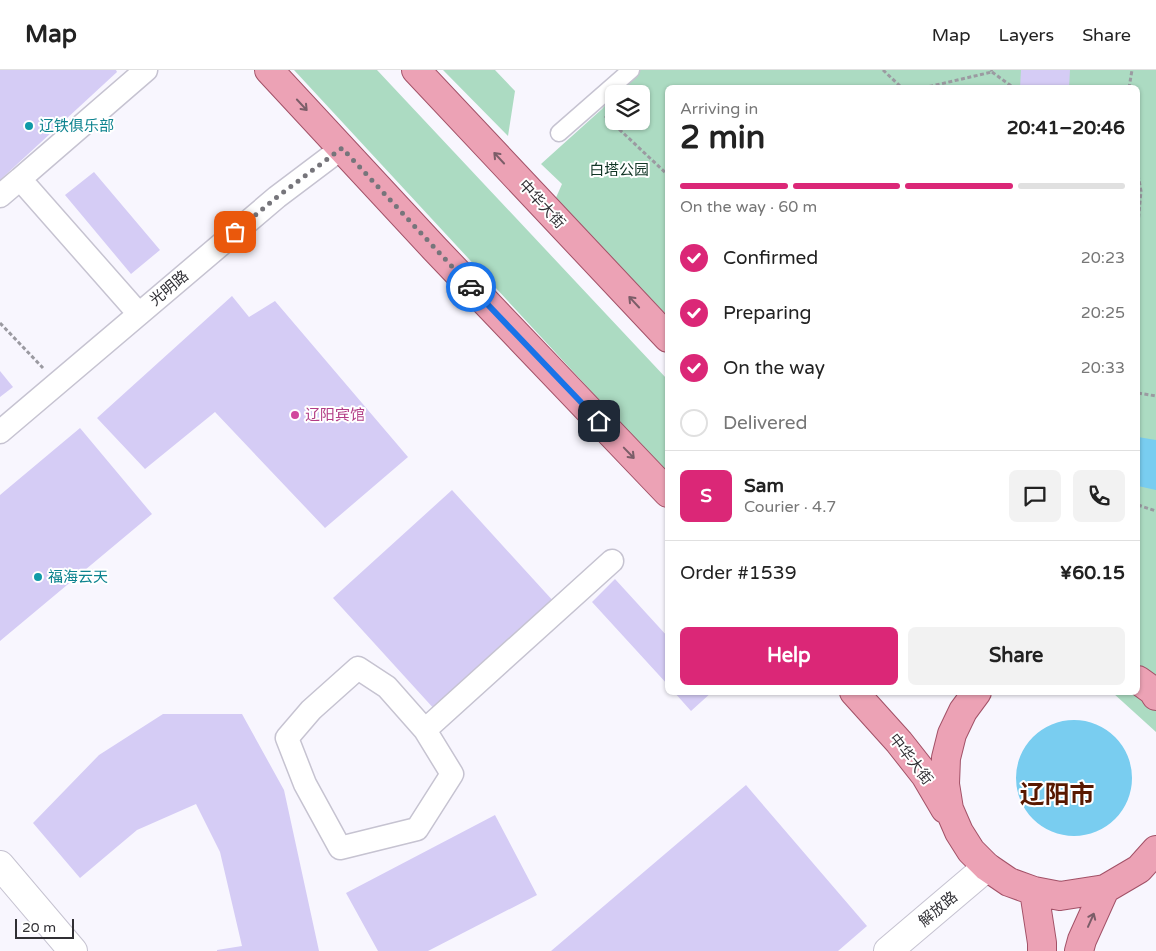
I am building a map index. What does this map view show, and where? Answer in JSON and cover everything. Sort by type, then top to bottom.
[{"type":"main road","points":[[268,70],[435,249],[665,490]]},
{"type":"main road","name":"中华大街","points":[[416,70],[665,335]]},
{"type":"main road","points":[[1140,681],[1153,691],[1156,696]]},
{"type":"main road","name":"中华大街","points":[[857,695],[899,742],[925,775],[959,832]]},
{"type":"main road","points":[[975,695],[963,711],[952,734],[946,758],[945,784],[949,809],[959,832],[972,851],[987,867],[1009,882],[1034,891],[1060,896],[1105,889],[1150,864]]},
{"type":"main road","points":[[0,865],[73,951]]},
{"type":"main road","name":"解放路","points":[[888,951],[987,867]]},
{"type":"main road","points":[[1079,951],[1105,889]]},
{"type":"main road","points":[[1034,891],[1042,951]]},
{"type":"street","points":[[0,196],[146,70]]},
{"type":"street","points":[[559,132],[632,70]]},
{"type":"street","name":"光明路","points":[[0,432],[277,197],[342,148]]},
{"type":"street","points":[[20,179],[139,314]]},
{"type":"street","points":[[425,730],[612,561]]},
{"type":"street","points":[[358,668],[387,687],[425,730],[452,774],[417,829],[340,848],[305,784],[287,738],[311,710],[358,668]]},
{"type":"path","points":[[883,70],[899,85]]},
{"type":"path","points":[[1130,85],[1132,70]]},
{"type":"path","points":[[935,85],[992,71],[1010,85]]},
{"type":"path","points":[[592,104],[665,172]]},
{"type":"path","points":[[0,324],[57,383]]},
{"type":"path","points":[[1140,393],[1156,396]]},
{"type":"path","points":[[1140,506],[1156,511]]},
{"type":"green space","points":[[294,70],[377,70],[665,377],[665,471]]},
{"type":"green space","points":[[443,70],[495,70],[515,91],[508,136]]},
{"type":"green space","name":"白塔公园","points":[[633,70],[1156,70],[1156,732],[1115,695],[1140,695],[1140,85],[665,85],[665,313],[555,200],[562,184],[541,164],[605,106],[605,130],[650,130],[650,85],[621,85]]},
{"type":"water","points":[[1140,437],[1156,440],[1156,490],[1140,486]]},
{"type":"water","points":[[1074,720],[1096,724],[1115,737],[1128,756],[1132,778],[1128,800],[1115,819],[1096,832],[1074,836],[1052,832],[1033,819],[1020,800],[1016,778],[1020,756],[1033,737],[1052,724]]},
{"type":"building","name":"辽铁俱乐部","points":[[0,70],[116,70],[117,72],[0,180]]},
{"type":"building","points":[[1021,70],[1070,70],[1069,85],[1020,85]]},
{"type":"building","points":[[94,172],[160,250],[131,274],[65,195]]},
{"type":"building","name":"辽阳宾馆","points":[[232,296],[249,317],[275,301],[408,457],[325,528],[215,412],[145,469],[97,418]]},
{"type":"building","points":[[0,371],[13,387],[0,397]]},
{"type":"building","name":"福海云天","points":[[80,428],[152,514],[0,641],[0,495]]},
{"type":"building","points":[[452,490],[555,603],[436,711],[333,598]]},
{"type":"building","points":[[615,579],[665,634],[665,682],[592,602]]},
{"type":"building","points":[[677,695],[709,695],[691,711]]},
{"type":"building","points":[[163,714],[242,714],[284,790],[319,951],[217,951],[242,946],[220,852],[196,804],[137,830],[80,878],[33,823],[99,755]]},
{"type":"building","points":[[746,785],[867,926],[838,951],[551,951]]},
{"type":"building","points":[[495,815],[537,895],[428,951],[378,951],[346,893]]},
{"type":"way so far","points":[[235,232],[277,197],[342,148],[471,287]]},
{"type":"place","name":"辽铁俱乐部","points":[[29,126]]},
{"type":"place","name":"辽阳宾馆","points":[[295,415]]},
{"type":"place","name":"福海云天","points":[[38,577]]},
{"type":"district","name":"辽阳市","points":[[1057,795]]},
{"type":"route","points":[[471,287],[599,421]]}]
